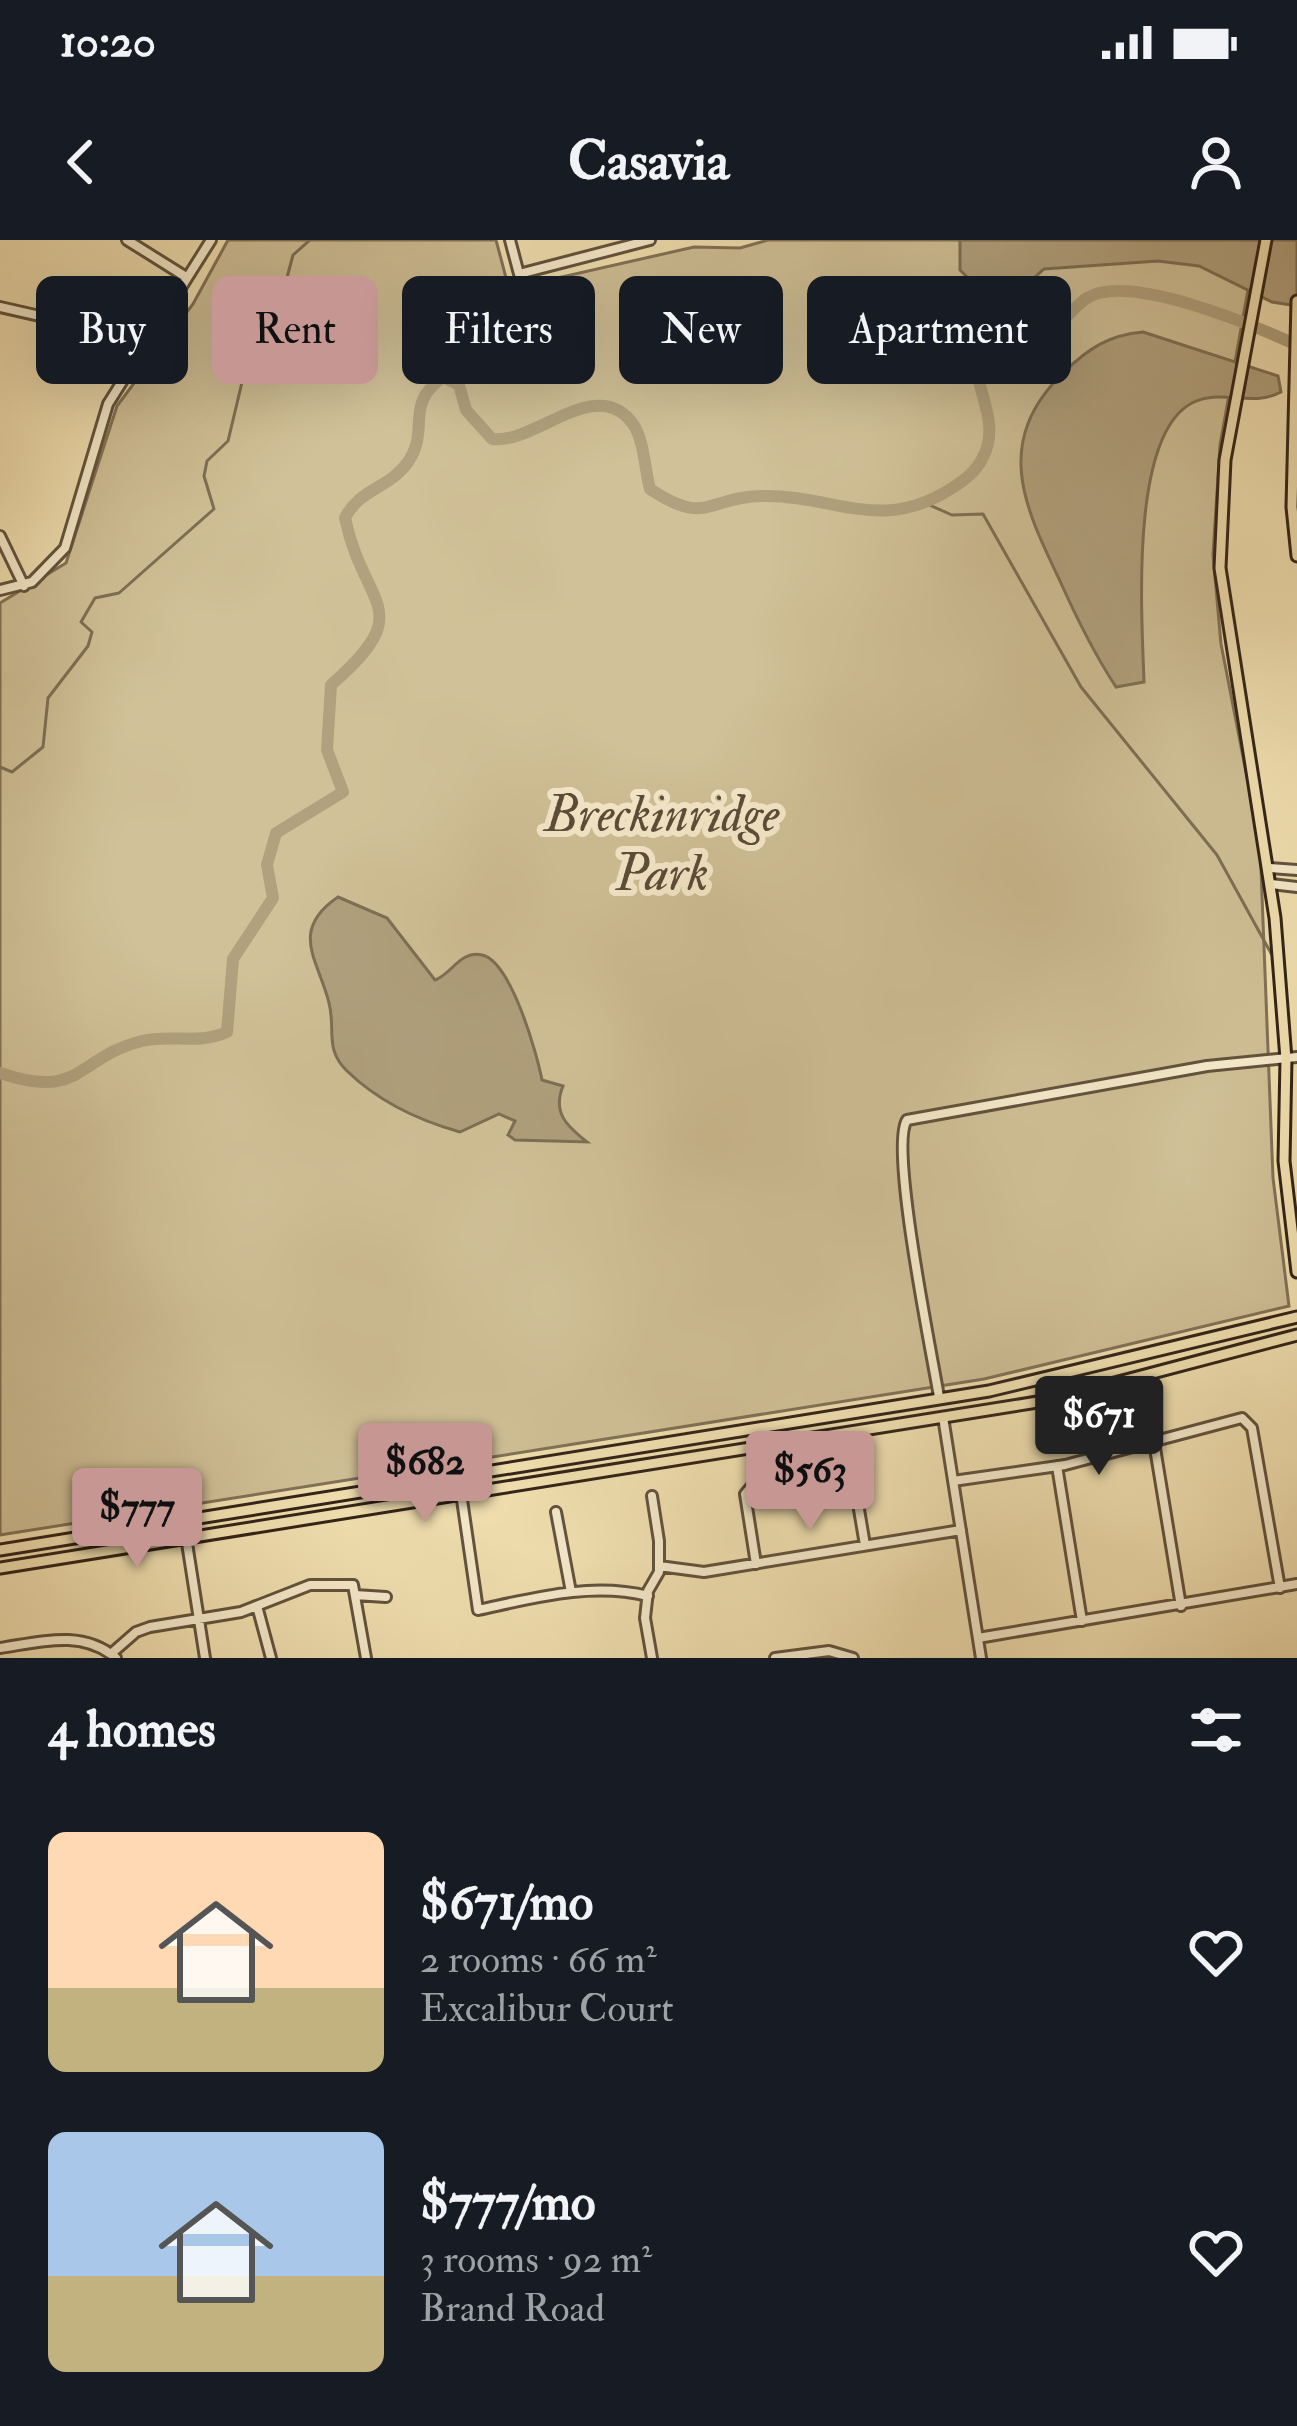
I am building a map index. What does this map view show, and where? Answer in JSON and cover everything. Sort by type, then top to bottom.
[{"type":"main road","points":[[1266,240],[1226,460],[1222,596],[1269,868],[1292,1058],[1285,1162],[1297,1272]]},
{"type":"main road","points":[[1297,301],[1293,450],[1297,556]]},
{"type":"main road","points":[[0,1550],[459,1480],[939,1397],[1117,1363],[1297,1317]]},
{"type":"main road","points":[[0,1568],[943,1416],[1123,1382],[1297,1336]]},
{"type":"main road","points":[[1117,1363],[1123,1382]]},
{"type":"main road","points":[[939,1397],[943,1416]]},
{"type":"street","points":[[127,240],[185,276]]},
{"type":"street","points":[[188,276],[212,240]]},
{"type":"street","points":[[510,240],[519,274],[650,240]]},
{"type":"street","points":[[0,307],[36,315]]},
{"type":"street","points":[[0,590],[24,586],[51,567],[65,548],[103,414],[120,384]]},
{"type":"street","points":[[0,536],[24,586]]},
{"type":"street","points":[[1269,868],[1297,870]]},
{"type":"street","points":[[1271,884],[1297,887]]},
{"type":"street","points":[[939,1397],[902,1172],[901,1129],[907,1120],[1207,1066],[1292,1058]]},
{"type":"street","points":[[943,1416],[981,1658]]},
{"type":"street","points":[[953,1481],[1057,1466],[1235,1418],[1246,1420],[1252,1428],[1280,1588]]},
{"type":"street","points":[[1154,1442],[1181,1606]]},
{"type":"street","points":[[850,1462],[865,1545]]},
{"type":"street","points":[[1057,1466],[1082,1621]]},
{"type":"street","points":[[459,1480],[478,1610],[571,1592],[620,1589],[648,1596]]},
{"type":"street","points":[[756,1480],[745,1494],[756,1564]]},
{"type":"street","points":[[652,1496],[659,1566],[645,1618],[652,1658]]},
{"type":"street","points":[[556,1512],[571,1592]]},
{"type":"street","points":[[184,1524],[206,1658]]},
{"type":"street","points":[[659,1566],[704,1572],[961,1530]]},
{"type":"street","points":[[0,1648],[69,1638],[114,1656],[136,1631],[257,1606],[291,1590],[330,1582],[352,1586],[367,1658]]},
{"type":"street","points":[[978,1638],[1297,1584]]},
{"type":"street","points":[[355,1595],[386,1597],[358,1608]]},
{"type":"street","points":[[257,1606],[271,1658]]},
{"type":"street","points":[[775,1658],[830,1651],[853,1658]]},
{"type":"green space","name":"Breckinridge Park","points":[[228,240],[496,240],[506,276],[402,276],[402,384],[595,384],[595,276],[566,276],[694,247],[740,248],[768,240],[1257,240],[1220,445],[1213,555],[1221,644],[1260,844],[1273,1178],[1289,1306],[984,1379],[0,1535],[0,603],[66,563],[117,406],[133,384],[188,384],[188,311]]},
{"type":"shaded area","points":[[960,240],[1297,240],[1297,306],[1272,302],[1199,266],[1158,261],[1044,269],[1036,276],[966,276],[960,270]]},
{"type":"shaded area","points":[[1143,332],[1278,376],[1281,392],[1258,398],[1203,399],[1172,422],[1158,452],[1144,531],[1144,682],[1116,687],[1079,622],[1035,526],[1021,474],[1028,423],[1042,398],[1054,384],[1071,384],[1071,366],[1082,356],[1120,336]]},
{"type":"shaded area","points":[[338,897],[387,918],[435,980],[474,954],[493,961],[521,1010],[542,1080],[563,1086],[559,1104],[563,1118],[587,1142],[515,1140],[508,1135],[515,1121],[499,1114],[460,1132],[399,1109],[347,1071],[335,1055],[329,1003],[311,947],[314,922]]},
{"type":"waterway","points":[[0,767],[12,772],[43,747],[48,698],[88,646],[92,632],[81,622],[95,598],[119,593],[214,509],[204,476],[207,461],[228,441],[253,336],[284,289],[293,255],[310,240]]},
{"type":"waterway","points":[[0,1073],[48,1082],[77,1074],[142,1041],[206,1038],[227,1032],[233,959],[273,898],[267,865],[276,833],[343,792],[327,750],[331,685],[358,659],[379,622],[378,607],[345,518],[358,501],[408,462],[418,438],[424,398],[443,377],[459,385],[466,410],[492,439],[527,432],[584,408],[618,410],[637,430],[650,489],[684,506],[707,507],[762,496],[878,511],[924,503],[959,484],[979,464],[989,430],[976,345],[996,330],[1046,338],[1087,298],[1132,292],[1192,305],[1297,345]]},
{"type":"waterway","points":[[927,504],[952,515],[983,514],[1081,687],[1217,855],[1272,955]]}]
